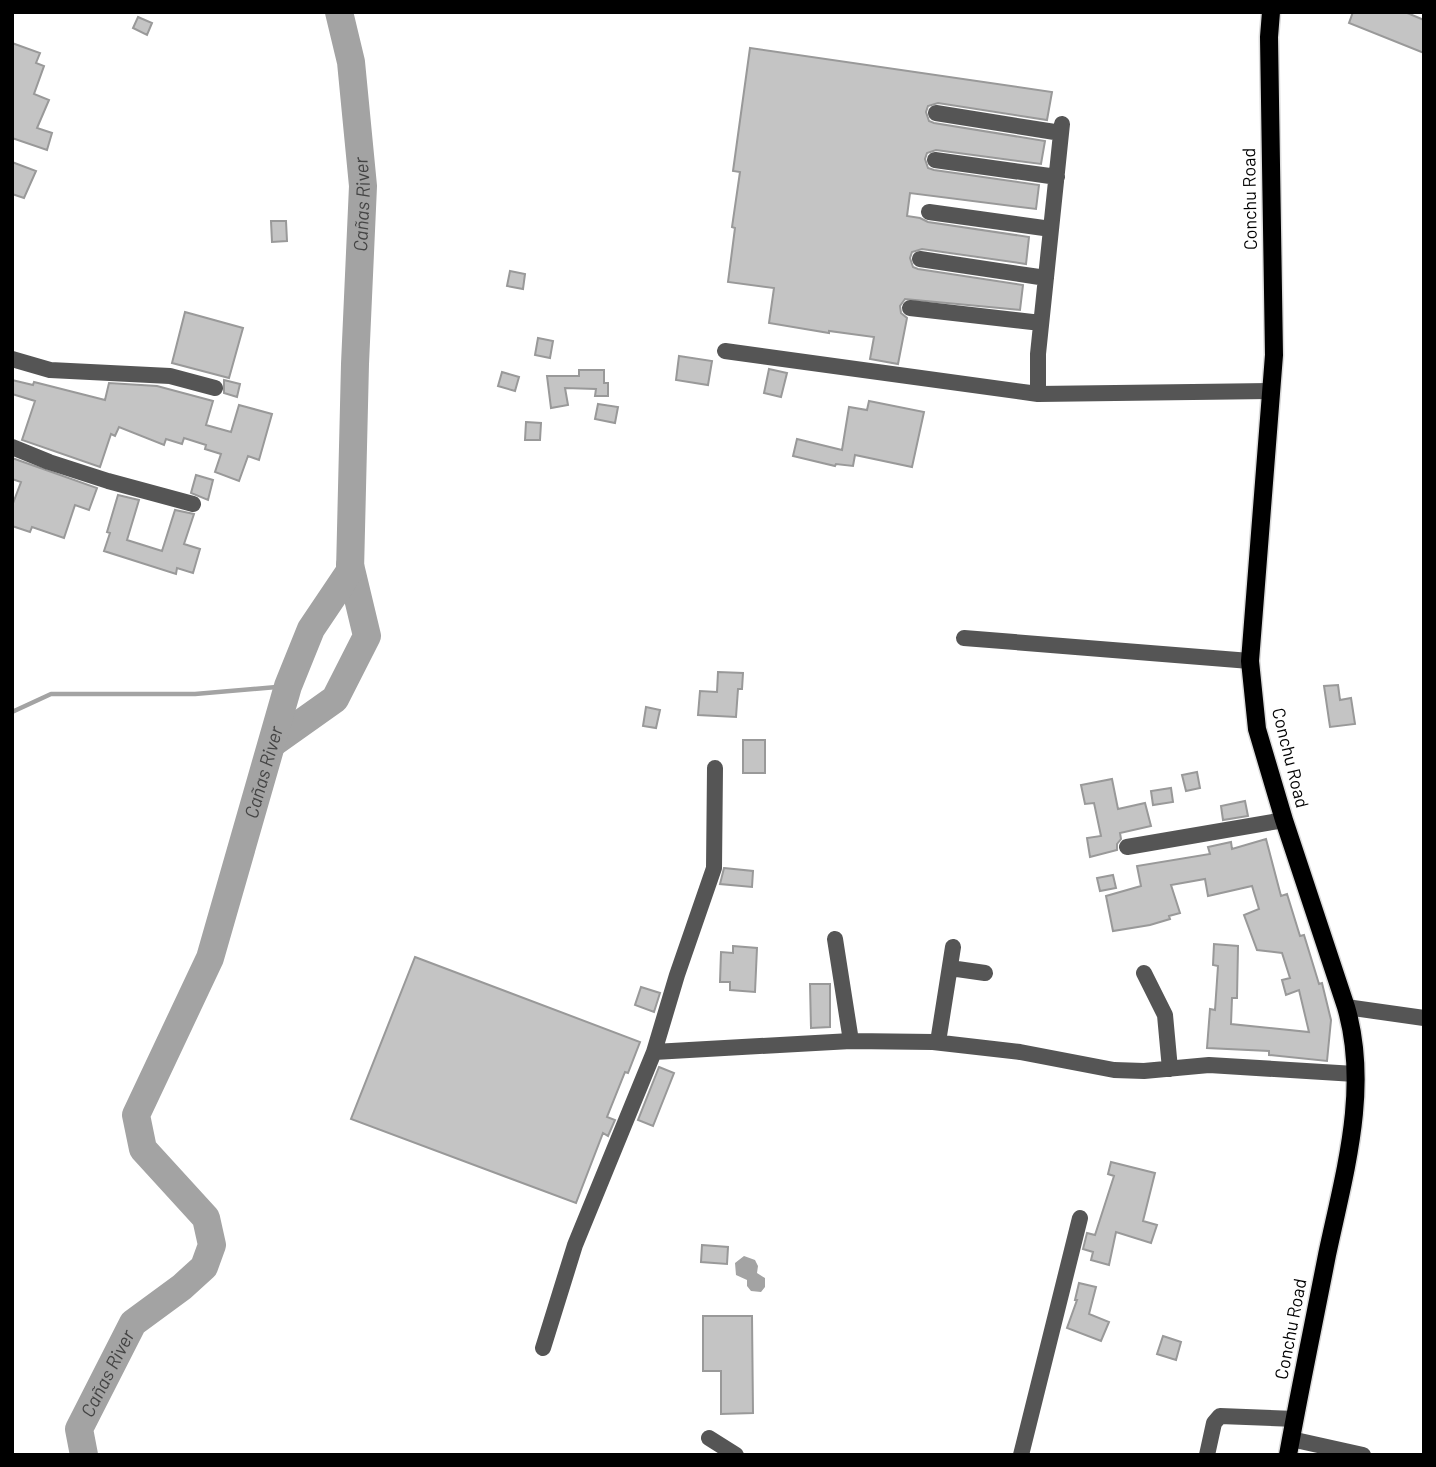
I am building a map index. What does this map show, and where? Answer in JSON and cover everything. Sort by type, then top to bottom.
[{"type":"main road","name":"Conchu Road","points":[[1271,12],[1269,37],[1273,355],[1250,661],[1257,729],[1353,1031],[1355,1074],[1354,1123],[1290,1447]]},
{"type":"street","points":[[936,113],[1062,128],[1041,323],[1038,394]]},
{"type":"street","points":[[935,160],[1057,177]]},
{"type":"street","points":[[929,212],[1051,229]]},
{"type":"street","points":[[920,259],[1046,278]]},
{"type":"street","points":[[910,308],[1041,323]]},
{"type":"street","points":[[725,351],[1038,394],[1270,391]]},
{"type":"street","points":[[12,359],[50,370],[170,376],[215,388]]},
{"type":"street","points":[[12,447],[108,481],[193,504]]},
{"type":"street","points":[[964,638],[1250,661]]},
{"type":"street","points":[[543,1348],[575,1245],[654,1052],[677,975],[715,868],[715,768]]},
{"type":"street","points":[[1127,847],[1284,820]]},
{"type":"street","points":[[835,939],[850,1041]]},
{"type":"street","points":[[937,1042],[953,947]]},
{"type":"street","points":[[950,968],[985,973]]},
{"type":"street","points":[[1144,973],[1165,1016],[1170,1069]]},
{"type":"street","points":[[1346,1007],[1424,1018]]},
{"type":"street","points":[[654,1052],[850,1041],[937,1042],[1020,1052],[1114,1070],[1209,1065],[1355,1074]]},
{"type":"street","points":[[1021,1455],[1080,1218]]},
{"type":"street","points":[[1207,1455],[1214,1423],[1220,1416],[1295,1419]]},
{"type":"street","points":[[709,1438],[736,1455]]},
{"type":"street","points":[[1290,1447],[1363,1455]]},
{"type":"shaded area","points":[[744,1256],[755,1260],[757,1273],[765,1278],[765,1287],[761,1292],[751,1291],[747,1280],[736,1275],[735,1263]]},
{"type":"building","points":[[1353,12],[1405,12],[1424,20],[1424,53],[1349,23]]},
{"type":"building","points":[[138,17],[152,23],[147,35],[133,28]]},
{"type":"building","points":[[12,43],[40,53],[36,63],[44,66],[34,94],[49,100],[37,128],[52,133],[47,150],[12,138]]},
{"type":"building","points":[[750,48],[1052,92],[1047,120],[938,103],[928,106],[926,112],[929,121],[934,123],[1045,141],[1041,164],[936,150],[927,153],[925,159],[928,168],[934,170],[1039,185],[1036,209],[910,193],[907,216],[928,222],[1029,237],[1026,264],[922,249],[912,252],[910,258],[913,267],[918,269],[1023,285],[1020,310],[905,299],[900,306],[901,313],[907,318],[898,364],[870,359],[874,337],[769,323],[774,288],[728,282],[740,172],[733,171]]},
{"type":"building","points":[[12,162],[36,171],[24,198],[12,194]]},
{"type":"building","points":[[271,221],[286,221],[287,241],[272,242]]},
{"type":"building","points":[[510,271],[525,274],[523,289],[507,286]]},
{"type":"building","points":[[185,312],[243,328],[229,378],[172,363]]},
{"type":"building","points":[[538,338],[553,341],[550,358],[535,355]]},
{"type":"building","points":[[679,356],[712,361],[708,385],[676,380]]},
{"type":"building","points":[[769,369],[787,373],[781,397],[764,393]]},
{"type":"building","points":[[579,370],[604,370],[608,396],[595,396],[596,389],[565,388],[568,405],[551,408],[547,376],[579,376]]},
{"type":"building","points":[[502,372],[519,377],[515,391],[498,386]]},
{"type":"building","points":[[12,380],[33,385],[34,382],[105,400],[109,383],[157,386],[213,401],[206,425],[231,432],[239,405],[272,414],[259,460],[248,456],[239,481],[215,472],[221,454],[205,449],[206,445],[184,438],[182,444],[166,439],[164,445],[119,427],[115,436],[111,434],[100,467],[22,440],[35,401],[12,394]]},
{"type":"building","points":[[224,380],[240,384],[237,397],[224,393]]},
{"type":"building","points":[[869,401],[924,412],[912,467],[855,455],[853,466],[835,466],[793,456],[797,439],[842,450],[849,407],[867,410]]},
{"type":"building","points":[[598,404],[618,407],[615,423],[595,419]]},
{"type":"building","points":[[526,422],[541,423],[540,440],[525,440]]},
{"type":"building","points":[[12,458],[97,488],[89,510],[75,505],[64,538],[32,527],[30,532],[12,526],[12,506],[21,482],[12,479]]},
{"type":"building","points":[[196,475],[213,480],[208,500],[191,493]]},
{"type":"building","points":[[118,495],[139,500],[127,540],[162,551],[175,510],[194,514],[184,544],[200,549],[193,573],[177,568],[176,574],[104,551]]},
{"type":"building","points":[[718,672],[743,673],[742,689],[738,689],[736,717],[698,715],[700,691],[717,692]]},
{"type":"building","points":[[1338,685],[1340,700],[1351,698],[1355,724],[1330,727],[1324,686]]},
{"type":"building","points":[[646,707],[660,710],[656,728],[643,726]]},
{"type":"building","points":[[743,740],[765,740],[765,773],[743,773]]},
{"type":"building","points":[[1197,772],[1200,788],[1186,791],[1182,775]]},
{"type":"building","points":[[1112,779],[1118,809],[1145,803],[1151,826],[1120,833],[1117,850],[1090,857],[1087,838],[1101,836],[1094,803],[1085,804],[1081,785]]},
{"type":"building","points":[[1171,788],[1173,802],[1153,805],[1151,791]]},
{"type":"building","points":[[1245,801],[1248,816],[1223,820],[1221,806]]},
{"type":"building","points":[[1266,839],[1281,896],[1287,894],[1300,936],[1304,935],[1319,984],[1322,983],[1331,1020],[1327,1061],[1269,1055],[1269,1051],[1207,1048],[1210,1009],[1215,1010],[1218,966],[1213,965],[1214,944],[1238,946],[1237,998],[1232,998],[1231,1024],[1309,1032],[1299,990],[1286,995],[1282,980],[1290,978],[1282,953],[1257,950],[1244,915],[1259,909],[1252,886],[1208,896],[1205,879],[1171,885],[1180,913],[1150,925],[1113,931],[1106,896],[1141,886],[1137,866],[1210,854],[1208,847],[1231,842],[1232,849]]},
{"type":"building","points":[[724,868],[753,871],[752,887],[720,884]]},
{"type":"building","points":[[1113,875],[1116,888],[1100,891],[1097,878]]},
{"type":"building","points":[[733,946],[757,948],[755,992],[730,990],[730,982],[720,982],[721,952],[733,953]]},
{"type":"building","points":[[415,957],[640,1042],[607,1117],[615,1120],[608,1136],[603,1133],[576,1203],[351,1119]]},
{"type":"building","points":[[810,984],[830,984],[830,1027],[811,1028]]},
{"type":"building","points":[[641,987],[660,993],[654,1012],[635,1005]]},
{"type":"building","points":[[659,1067],[674,1073],[653,1126],[638,1120]]},
{"type":"building","points":[[1111,1162],[1155,1173],[1143,1221],[1157,1225],[1151,1243],[1116,1232],[1109,1265],[1091,1260],[1093,1252],[1083,1249],[1087,1233],[1095,1235],[1114,1176],[1108,1174]]},
{"type":"building","points":[[702,1245],[728,1247],[727,1264],[701,1262]]},
{"type":"building","points":[[1079,1283],[1096,1287],[1089,1314],[1109,1322],[1101,1341],[1067,1328],[1077,1300]]},
{"type":"building","points":[[703,1316],[752,1316],[753,1413],[721,1414],[721,1371],[703,1371]]},
{"type":"building","points":[[1163,1336],[1181,1342],[1176,1360],[1157,1354]]},
{"type":"waterway","name":"Cañas River","points":[[84,1455],[79,1429],[133,1323],[204,1267],[212,1245],[206,1218],[143,1149],[136,1115],[210,958],[288,686],[311,629],[350,571],[363,186],[351,62],[339,12]]},
{"type":"waterway","points":[[273,743],[335,699],[367,636],[350,565]]},
{"type":"waterway","points":[[12,712],[51,694],[195,694],[288,686]]}]
